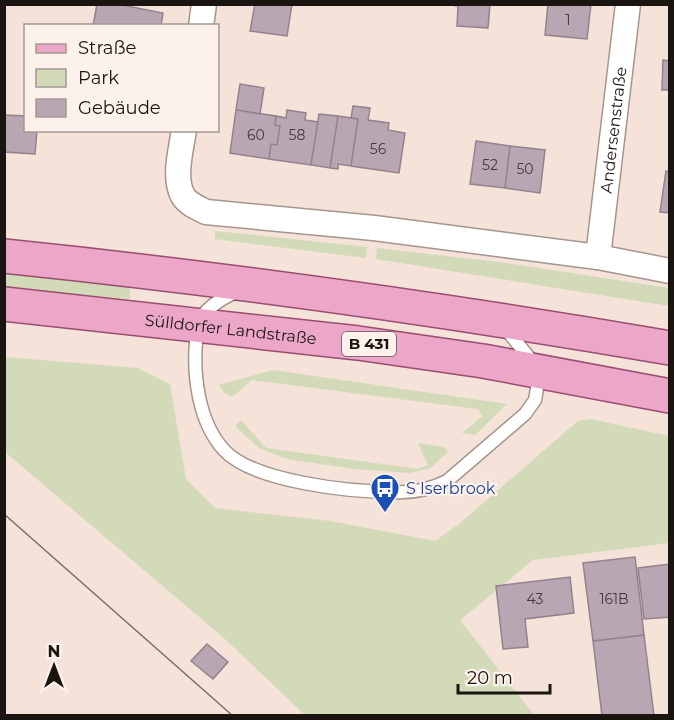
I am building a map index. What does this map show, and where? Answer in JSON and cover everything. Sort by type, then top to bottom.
[{"type":"main road","points":[[4,256],[254,284],[497,318],[669,348]]},
{"type":"main road","name":"Sülldorfer Landstraße","points":[[4,304],[358,343],[540,371],[669,396]]},
{"type":"street","points":[[201,24],[204,4]]},
{"type":"street","name":"Andersenstraße","points":[[598,257],[628,4]]},
{"type":"street","points":[[184,132],[179,180],[183,196],[192,206],[206,212],[374,228],[598,257],[669,271]]},
{"type":"lane","points":[[254,284],[223,298],[198,324],[194,362],[202,406],[209,429],[224,450],[243,465],[270,475],[317,485],[396,493],[433,488],[447,481],[525,414],[535,400],[540,371],[497,318]]},
{"type":"green space","points":[[215,231],[367,247],[366,258],[215,239]]},
{"type":"green space","points":[[377,248],[507,263],[669,288],[669,306],[376,259]]},
{"type":"green space","points":[[5,272],[130,286],[130,299],[5,288]]},
{"type":"green space","points":[[5,357],[137,368],[170,384],[186,479],[215,508],[330,521],[435,541],[459,524],[578,421],[591,419],[669,436],[669,543],[533,560],[460,620],[534,715],[305,715],[225,639],[5,452]]},
{"type":"green space","points":[[273,370],[507,404],[475,435],[462,433],[483,416],[477,409],[252,380],[232,397],[224,393],[219,385]]},
{"type":"green space","points":[[241,420],[266,448],[418,469],[428,465],[418,443],[444,447],[448,452],[430,468],[410,473],[355,469],[287,459],[259,448],[236,427]]},
{"type":"building","points":[[97,4],[117,4],[163,13],[161,24],[93,24]]},
{"type":"building","points":[[255,4],[292,4],[287,36],[250,31]]},
{"type":"building","points":[[442,4],[490,4],[488,28],[457,26],[458,6]]},
{"type":"building","points":[[548,4],[591,4],[587,39],[545,35]]},
{"type":"building","points":[[663,60],[670,61],[670,90],[662,90]]},
{"type":"building","points":[[240,84],[264,88],[260,114],[236,110]]},
{"type":"building","points":[[353,106],[370,108],[368,120],[389,123],[388,130],[405,133],[399,173],[351,166],[358,119],[351,118]]},
{"type":"building","points":[[236,110],[276,116],[275,125],[280,126],[277,145],[271,144],[269,159],[230,153]]},
{"type":"building","points":[[287,110],[306,113],[305,120],[318,122],[311,165],[269,159],[271,144],[277,145],[280,126],[275,125],[276,116],[286,118]]},
{"type":"building","points":[[319,114],[338,116],[330,168],[311,165]]},
{"type":"building","points":[[4,115],[24,116],[24,132],[37,132],[35,154],[4,152]]},
{"type":"building","points":[[338,116],[358,119],[351,166],[338,164],[338,169],[330,168]]},
{"type":"building","points":[[476,141],[510,146],[505,188],[470,184]]},
{"type":"building","points":[[510,146],[545,150],[540,193],[505,188]]},
{"type":"building","points":[[666,171],[670,172],[670,213],[660,212]]},
{"type":"building","points":[[635,557],[644,635],[593,641],[583,563]]},
{"type":"building","points":[[670,564],[670,617],[644,619],[638,568]]},
{"type":"building","points":[[570,577],[574,613],[525,619],[528,647],[503,649],[496,586]]},
{"type":"building","points":[[644,635],[654,716],[602,716],[593,641]]},
{"type":"building","points":[[207,644],[228,662],[213,679],[191,661]]},
{"type":"tram line","points":[[4,514],[233,716]]},
{"type":"place","name":"S Iserbrook","points":[[385,514]]}]
